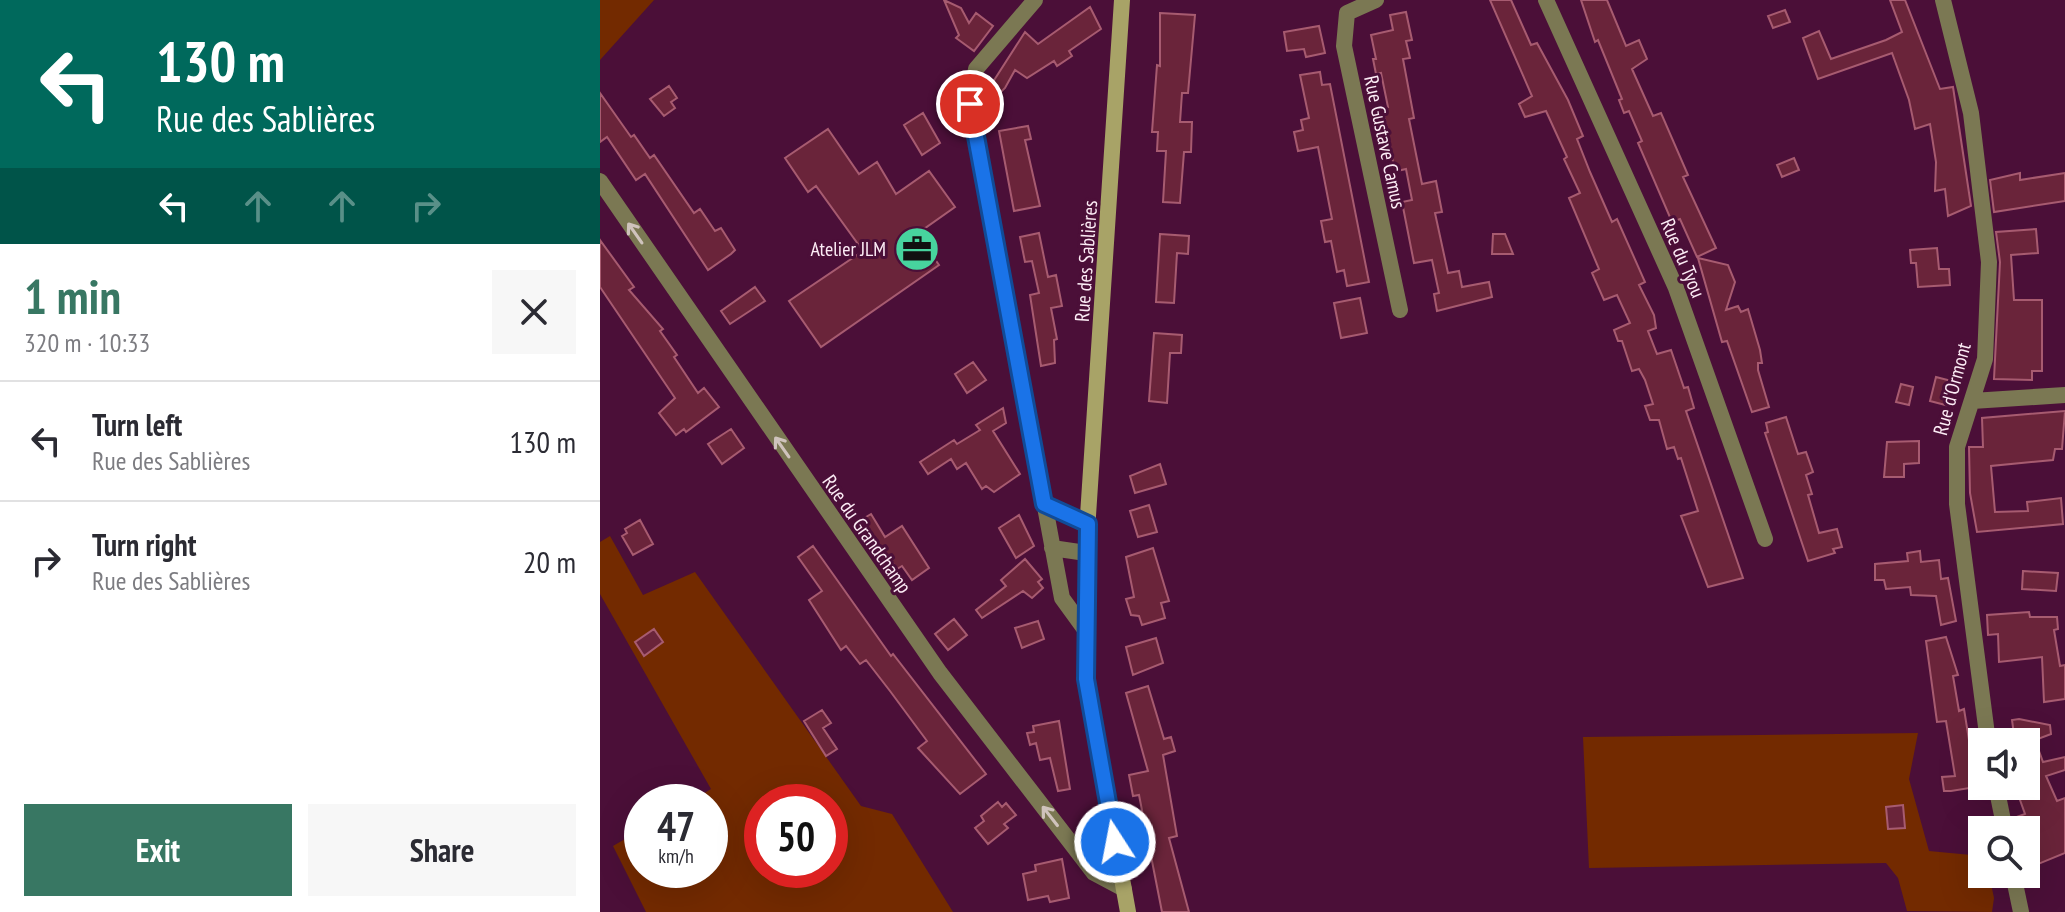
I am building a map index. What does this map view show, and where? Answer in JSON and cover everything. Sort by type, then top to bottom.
[{"type":"main road","name":"Rue des Sablières","points":[[1122,0],[1086,553],[1086,679],[1128,912]]},
{"type":"street","points":[[1035,0],[976,69],[970,104],[1062,598],[1086,631]]},
{"type":"street","name":"Rue Gustave Camus","points":[[1376,0],[1347,13],[1344,46],[1400,310]]},
{"type":"street","name":"Rue du Tyou","points":[[1546,0],[1676,288],[1765,539]]},
{"type":"street","name":"Rue d'Ormont","points":[[1943,0],[1971,113],[1989,262],[1985,359],[1957,447],[1957,504],[1986,728]]},
{"type":"street","name":"Rue du Grandchamp","points":[[600,181],[940,673],[1094,873],[1124,889]]},
{"type":"street","points":[[1972,401],[2065,395]]},
{"type":"street","points":[[1044,504],[1088,524]]},
{"type":"street","points":[[1052,548],[1086,553]]},
{"type":"street","points":[[2016,888],[2021,912]]},
{"type":"shaded area","points":[[600,0],[654,0],[600,60]]},
{"type":"shaded area","points":[[610,536],[643,595],[695,572],[845,784],[744,784],[744,888],[848,888],[848,788],[861,806],[892,814],[953,912],[646,912],[634,888],[728,888],[728,784],[708,784],[600,594],[600,542]]},
{"type":"shaded area","points":[[1918,733],[1909,779],[1929,851],[1968,855],[1968,888],[1992,888],[1992,912],[1907,911],[1898,878],[1886,863],[1589,868],[1583,737]]},
{"type":"shaded area","points":[[624,840],[624,868],[613,846]]},
{"type":"building","points":[[944,0],[961,8],[969,23],[976,13],[993,26],[974,51],[956,38],[959,35]]},
{"type":"building","points":[[1490,0],[1511,0],[1531,45],[1537,43],[1568,100],[1583,136],[1577,139],[1590,172],[1612,222],[1617,219],[1645,282],[1639,285],[1654,315],[1656,328],[1648,331],[1657,354],[1671,350],[1684,388],[1688,387],[1694,408],[1686,411],[1743,578],[1708,587],[1681,516],[1698,511],[1681,458],[1678,459],[1674,447],[1667,449],[1659,420],[1650,420],[1645,406],[1653,404],[1645,380],[1639,369],[1632,371],[1622,341],[1618,341],[1614,330],[1630,323],[1617,295],[1604,300],[1592,273],[1599,269],[1569,198],[1580,193],[1564,159],[1567,157],[1546,111],[1525,117],[1519,104],[1532,96]]},
{"type":"building","points":[[1581,0],[1607,0],[1626,46],[1639,40],[1647,59],[1632,69],[1653,116],[1661,113],[1688,175],[1683,177],[1716,248],[1697,257],[1680,219],[1672,222],[1638,143],[1642,141],[1629,111],[1624,113],[1619,100],[1622,99],[1598,40],[1595,42]]},
{"type":"building","points":[[1890,0],[1905,0],[1940,89],[1953,87],[1971,206],[1948,216],[1945,189],[1935,191],[1936,162],[1930,124],[1915,129],[1909,100],[1892,53],[1818,79],[1803,38],[1819,31],[1831,59],[1886,40],[1902,32]]},
{"type":"building","points":[[1090,7],[1101,29],[1069,51],[1072,56],[1057,66],[1054,61],[1027,78],[1015,70],[1005,88],[982,110],[982,99],[1025,32],[1038,44]]},
{"type":"building","points":[[1785,10],[1790,22],[1773,28],[1768,16]]},
{"type":"building","points":[[1406,12],[1412,40],[1406,41],[1410,58],[1403,59],[1414,118],[1409,119],[1422,184],[1436,181],[1442,212],[1435,213],[1448,273],[1459,271],[1462,287],[1489,282],[1492,297],[1437,311],[1434,294],[1439,293],[1432,260],[1414,263],[1402,202],[1412,200],[1406,169],[1397,171],[1393,162],[1383,108],[1388,107],[1381,73],[1376,74],[1373,59],[1376,59],[1371,35],[1393,30],[1390,15]]},
{"type":"building","points":[[1160,13],[1195,15],[1188,93],[1182,93],[1180,122],[1192,122],[1191,152],[1184,152],[1180,203],[1163,202],[1166,151],[1157,151],[1158,132],[1152,132],[1157,65],[1160,66]]},
{"type":"building","points":[[1319,26],[1325,53],[1306,57],[1304,49],[1287,51],[1284,32]]},
{"type":"building","points":[[1320,72],[1322,85],[1330,84],[1369,282],[1347,286],[1344,270],[1337,272],[1331,241],[1325,242],[1321,221],[1332,219],[1318,147],[1298,151],[1294,132],[1303,130],[1301,120],[1309,118],[1300,75]]},
{"type":"building","points":[[669,86],[677,98],[671,102],[675,108],[664,116],[650,99]]},
{"type":"building","points":[[600,93],[631,137],[634,135],[650,158],[654,155],[694,213],[700,209],[715,231],[721,228],[735,250],[731,254],[708,270],[645,174],[636,180],[607,137],[600,142]]},
{"type":"building","points":[[923,113],[940,143],[922,155],[904,125]]},
{"type":"building","points":[[1028,126],[1031,139],[1025,140],[1040,206],[1014,211],[999,131]]},
{"type":"building","points":[[828,129],[859,174],[877,162],[896,194],[929,171],[955,207],[924,229],[927,232],[920,238],[939,265],[821,347],[789,301],[863,251],[816,186],[808,192],[785,158]]},
{"type":"building","points":[[1794,158],[1799,170],[1782,177],[1777,165]]},
{"type":"building","points":[[2020,173],[2020,180],[2065,173],[2065,201],[1994,212],[1990,180]]},
{"type":"building","points":[[2036,229],[2038,253],[2011,255],[2014,300],[2042,300],[2042,371],[2032,371],[2032,380],[1994,379],[2000,262],[1996,232]]},
{"type":"building","points":[[1039,233],[1048,277],[1056,275],[1062,306],[1051,308],[1057,339],[1054,340],[1055,363],[1041,366],[1030,295],[1039,293],[1032,261],[1025,262],[1020,237]]},
{"type":"building","points":[[1160,234],[1189,236],[1188,254],[1177,253],[1174,303],[1156,302]]},
{"type":"building","points":[[1493,234],[1505,234],[1513,254],[1492,254]]},
{"type":"building","points":[[600,240],[634,287],[629,290],[663,329],[660,331],[677,355],[674,357],[698,393],[704,388],[719,407],[686,432],[684,429],[676,435],[659,413],[675,398],[600,287]]},
{"type":"building","points":[[1937,248],[1939,269],[1949,269],[1950,285],[1918,287],[1916,263],[1911,263],[1910,250]]},
{"type":"building","points":[[1698,258],[1728,265],[1735,282],[1726,310],[1738,306],[1741,312],[1748,309],[1760,350],[1762,363],[1758,363],[1758,370],[1769,407],[1752,412],[1727,341],[1722,342]]},
{"type":"building","points":[[755,287],[765,301],[730,324],[721,311]]},
{"type":"building","points":[[1360,298],[1367,333],[1341,338],[1334,303]]},
{"type":"building","points":[[1154,333],[1182,335],[1181,353],[1170,353],[1167,403],[1149,401]]},
{"type":"building","points":[[973,362],[986,380],[967,393],[955,374]]},
{"type":"building","points":[[1936,377],[1959,383],[1953,407],[1930,401]]},
{"type":"building","points":[[1901,384],[1913,387],[1909,405],[1896,402]]},
{"type":"building","points":[[1003,408],[1006,423],[993,431],[1020,474],[994,492],[986,486],[982,489],[966,463],[957,469],[951,459],[928,474],[920,462],[954,440],[957,444],[980,430],[976,425]]},
{"type":"building","points":[[2065,411],[2062,449],[2055,449],[2053,460],[1991,466],[1995,512],[2028,511],[2027,502],[2061,498],[2063,524],[1977,532],[1970,493],[1969,447],[1983,447],[1982,418]]},
{"type":"building","points":[[1786,417],[1798,454],[1806,452],[1813,472],[1806,475],[1812,494],[1808,495],[1819,533],[1837,529],[1842,547],[1833,549],[1835,553],[1808,561],[1765,433],[1768,432],[1766,423]]},
{"type":"building","points":[[731,429],[744,448],[722,464],[708,444]]},
{"type":"building","points":[[1919,441],[1919,463],[1904,464],[1904,477],[1884,477],[1887,442]]},
{"type":"building","points":[[1160,464],[1166,484],[1135,493],[1130,476]]},
{"type":"building","points":[[1149,505],[1157,532],[1138,537],[1130,511]]},
{"type":"building","points":[[871,514],[885,537],[902,526],[929,568],[912,580],[902,566],[897,569],[887,555],[880,560],[856,523]]},
{"type":"building","points":[[1019,515],[1034,546],[1016,558],[999,528]]},
{"type":"building","points":[[640,520],[653,544],[633,555],[622,536],[627,533],[625,529]]},
{"type":"building","points":[[813,546],[891,656],[893,654],[986,774],[960,794],[918,748],[927,741],[866,660],[860,664],[846,646],[841,650],[809,600],[822,591],[798,557]]},
{"type":"building","points":[[1153,548],[1169,601],[1161,603],[1165,618],[1142,625],[1139,616],[1131,615],[1126,599],[1134,597],[1126,557]]},
{"type":"building","points":[[1920,551],[1921,562],[1939,560],[1941,579],[1948,578],[1956,621],[1941,625],[1936,596],[1911,595],[1910,587],[1886,589],[1884,580],[1875,580],[1875,564],[1908,561],[1907,553]]},
{"type":"building","points":[[1025,559],[1042,579],[1038,582],[1043,588],[1032,598],[1023,591],[982,618],[976,610],[1006,586],[1001,580]]},
{"type":"building","points":[[2023,571],[2058,573],[2056,591],[2022,589]]},
{"type":"building","points":[[2029,612],[2030,617],[2057,617],[2058,629],[2054,630],[2060,666],[2065,665],[2065,699],[2044,702],[2042,657],[1999,662],[1998,634],[1988,635],[1987,615]]},
{"type":"building","points":[[954,619],[967,635],[948,650],[935,634]]},
{"type":"building","points":[[1038,621],[1044,639],[1022,648],[1015,628]]},
{"type":"building","points":[[654,629],[663,642],[644,656],[635,642]]},
{"type":"building","points":[[1946,637],[1958,675],[1953,676],[1959,711],[1964,709],[1968,734],[1968,788],[1944,791],[1942,777],[1955,776],[1946,721],[1937,722],[1926,641]]},
{"type":"building","points":[[1156,638],[1163,663],[1133,675],[1126,647]]},
{"type":"building","points":[[1148,686],[1164,739],[1171,737],[1175,751],[1163,755],[1177,836],[1169,838],[1189,912],[1162,912],[1139,795],[1133,796],[1129,775],[1148,771],[1126,693]]},
{"type":"building","points":[[822,710],[831,723],[823,728],[837,749],[826,756],[804,721]]},
{"type":"building","points":[[2012,720],[2050,725],[2051,734],[2040,738],[2040,728],[2013,728]]},
{"type":"building","points":[[1059,721],[1070,789],[1058,791],[1050,758],[1040,760],[1036,743],[1030,745],[1027,733],[1034,732],[1033,726]]},
{"type":"building","points":[[2040,754],[2043,762],[2065,757],[2065,770],[2046,776],[2057,801],[2065,798],[2065,853],[2040,863],[2040,816],[2020,816],[2025,814],[2020,800],[2040,800]]},
{"type":"building","points":[[998,802],[1002,807],[1006,803],[1016,815],[1004,824],[1008,828],[988,844],[975,828],[984,821],[981,816]]},
{"type":"building","points":[[1903,805],[1905,828],[1888,829],[1886,807]]},
{"type":"building","points":[[1062,859],[1069,898],[1050,902],[1048,896],[1028,900],[1023,874],[1036,871],[1035,865]]},
{"type":"place","name":"Atelier JLM","points":[[917,249]]},
{"type":"route","points":[[970,104],[1044,504],[1088,524],[1086,679],[1115,842]]}]
